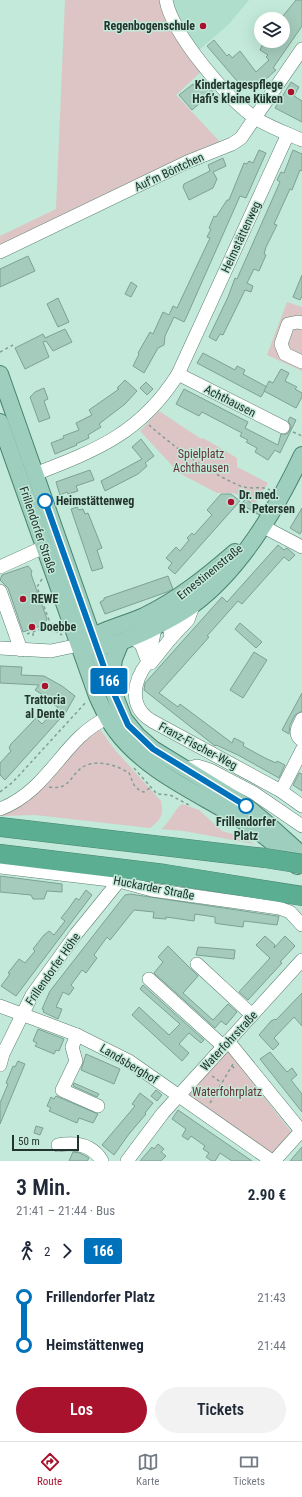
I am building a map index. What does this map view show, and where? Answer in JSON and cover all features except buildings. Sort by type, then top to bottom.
[{"type":"highway","points":[[0,827],[265,858],[302,864]]},
{"type":"highway","points":[[0,854],[165,874],[297,896]]},
{"type":"main road","name":"Frillendorfer Straße","points":[[0,374],[94,641],[124,719],[136,735],[153,749],[246,806],[272,826],[302,855]]},
{"type":"main road","name":"Frillendorfer Straße","points":[[0,422],[79,645],[107,718],[127,744],[159,772],[250,826],[288,855],[302,871]]},
{"type":"main road","name":"Ernestinenstraße","points":[[94,641],[126,640],[160,619],[193,606],[211,591],[237,563],[262,526],[281,495],[302,455]]},
{"type":"main road","name":"Ernestinenstraße","points":[[160,619],[175,600],[202,581],[246,543],[262,526]]},
{"type":"main road","name":"Ernestinenstraße","points":[[79,645],[94,641],[142,617],[160,619]]},
{"type":"main road","points":[[111,687],[114,659],[126,640]]},
{"type":"street","points":[[166,0],[171,16],[184,40],[232,98],[256,118],[302,140]]},
{"type":"street","name":"Auf'm Böntchen","points":[[0,252],[187,162],[232,144],[241,138],[302,49]]},
{"type":"street","name":"Heimstättenweg","points":[[35,474],[96,450],[114,440],[142,419],[166,392],[178,374],[288,134]]},
{"type":"street","points":[[302,323],[298,322],[288,324],[281,344],[285,354],[302,362]]},
{"type":"street","name":"Achthausen","points":[[178,374],[288,430]]},
{"type":"street","points":[[262,526],[302,547]]},
{"type":"street","points":[[0,567],[44,547]]},
{"type":"street","points":[[0,591],[21,650]]},
{"type":"street","name":"Franz-Fischer-Weg","points":[[148,662],[151,662],[188,620],[193,606]]},
{"type":"street","points":[[160,619],[170,629],[171,638]]},
{"type":"street","name":"Franz-Fischer-Weg","points":[[160,619],[148,662],[138,676],[135,689],[136,703],[145,717],[281,791],[302,806]]},
{"type":"street","points":[[126,640],[141,644],[148,662]]},
{"type":"street","points":[[0,648],[51,651],[79,645]]},
{"type":"street","points":[[0,809],[26,796],[89,728],[107,718]]},
{"type":"street","points":[[302,719],[297,731],[297,735],[302,740]]},
{"type":"street","points":[[281,791],[302,750]]},
{"type":"street","points":[[185,769],[197,766],[216,773],[254,793],[302,826]]},
{"type":"street","name":"Huckarder Straße","points":[[0,867],[119,881],[152,890],[279,908],[290,912],[302,925]]},
{"type":"street","name":"Frillendorfer Höhe","points":[[0,1065],[22,1014],[52,966],[119,881]]},
{"type":"street","name":"Waterfohrstraße","points":[[127,1161],[150,1128],[302,960]]},
{"type":"street","points":[[197,964],[252,1015]]},
{"type":"street","points":[[149,979],[226,1043],[236,1061],[302,1131],[273,1161],[179,1096]]},
{"type":"street","name":"Landsberghof","points":[[0,1006],[77,1035],[129,1061],[179,1096]]},
{"type":"street","points":[[77,1035],[72,1047],[76,1061],[62,1090],[98,1106]]},
{"type":"street","points":[[58,1145],[72,1143],[88,1147],[102,1161]]},
{"type":"path","points":[[0,352],[13,345]]},
{"type":"path","points":[[142,419],[169,443],[223,478],[245,488],[253,489],[265,487],[281,495]]},
{"type":"path","points":[[288,430],[302,436]]},
{"type":"path","points":[[47,627],[49,620],[37,586],[51,566]]},
{"type":"path","points":[[45,622],[47,627]]},
{"type":"path","points":[[47,627],[53,624]]},
{"type":"path","points":[[33,628],[33,636]]},
{"type":"path","points":[[0,792],[13,782],[87,701],[98,696]]},
{"type":"path","points":[[42,780],[48,786],[58,788],[66,786],[87,765],[111,765],[129,773],[134,785],[140,792],[144,792],[151,788]]},
{"type":"path","points":[[236,1061],[236,1070]]},
{"type":"path","points":[[203,1113],[218,1092],[236,1061]]},
{"type":"shaded area","name":"Regenbogenschule","points":[[171,0],[249,0],[229,24],[198,51],[179,28]]},
{"type":"green space","points":[[65,0],[167,0],[205,68],[176,95],[222,144],[0,253],[0,236],[56,209]]},
{"type":"green space","points":[[287,302],[302,307],[302,371],[267,355]]},
{"type":"green space","name":"Spielplatz Achthausen","points":[[159,411],[198,437],[203,438],[237,458],[237,467],[268,483],[255,504],[234,493],[217,493],[179,473],[140,431]]},
{"type":"green space","points":[[99,728],[115,750],[161,801],[162,813],[154,825],[150,828],[35,815],[0,816],[0,813],[90,730]]},
{"type":"green space","points":[[182,804],[199,810],[222,831],[243,837],[254,844],[184,831],[161,829],[167,824]]},
{"type":"green space","name":"Waterfohrplatz","points":[[228,1051],[292,1133],[271,1157],[185,1096]]},
{"type":"bus line","name":"166","points":[[45,501],[96,647],[124,719],[136,735],[153,749],[246,806]]},
{"type":"place","name":"Regenbogenschule","points":[[203,26]]},
{"type":"place","name":"Kindertagespflege Hafi’s kleine Küken","points":[[291,92]]},
{"type":"place","name":"Heimstättenweg","points":[[45,501]]},
{"type":"place","name":"Dr. med. R. Petersen","points":[[231,502]]},
{"type":"place","name":"REWE","points":[[23,599]]},
{"type":"place","name":"Doebbe","points":[[32,627]]},
{"type":"place","name":"Trattoria al Dente","points":[[45,686]]},
{"type":"place","name":"Frillendorfer Platz","points":[[246,806]]}]
